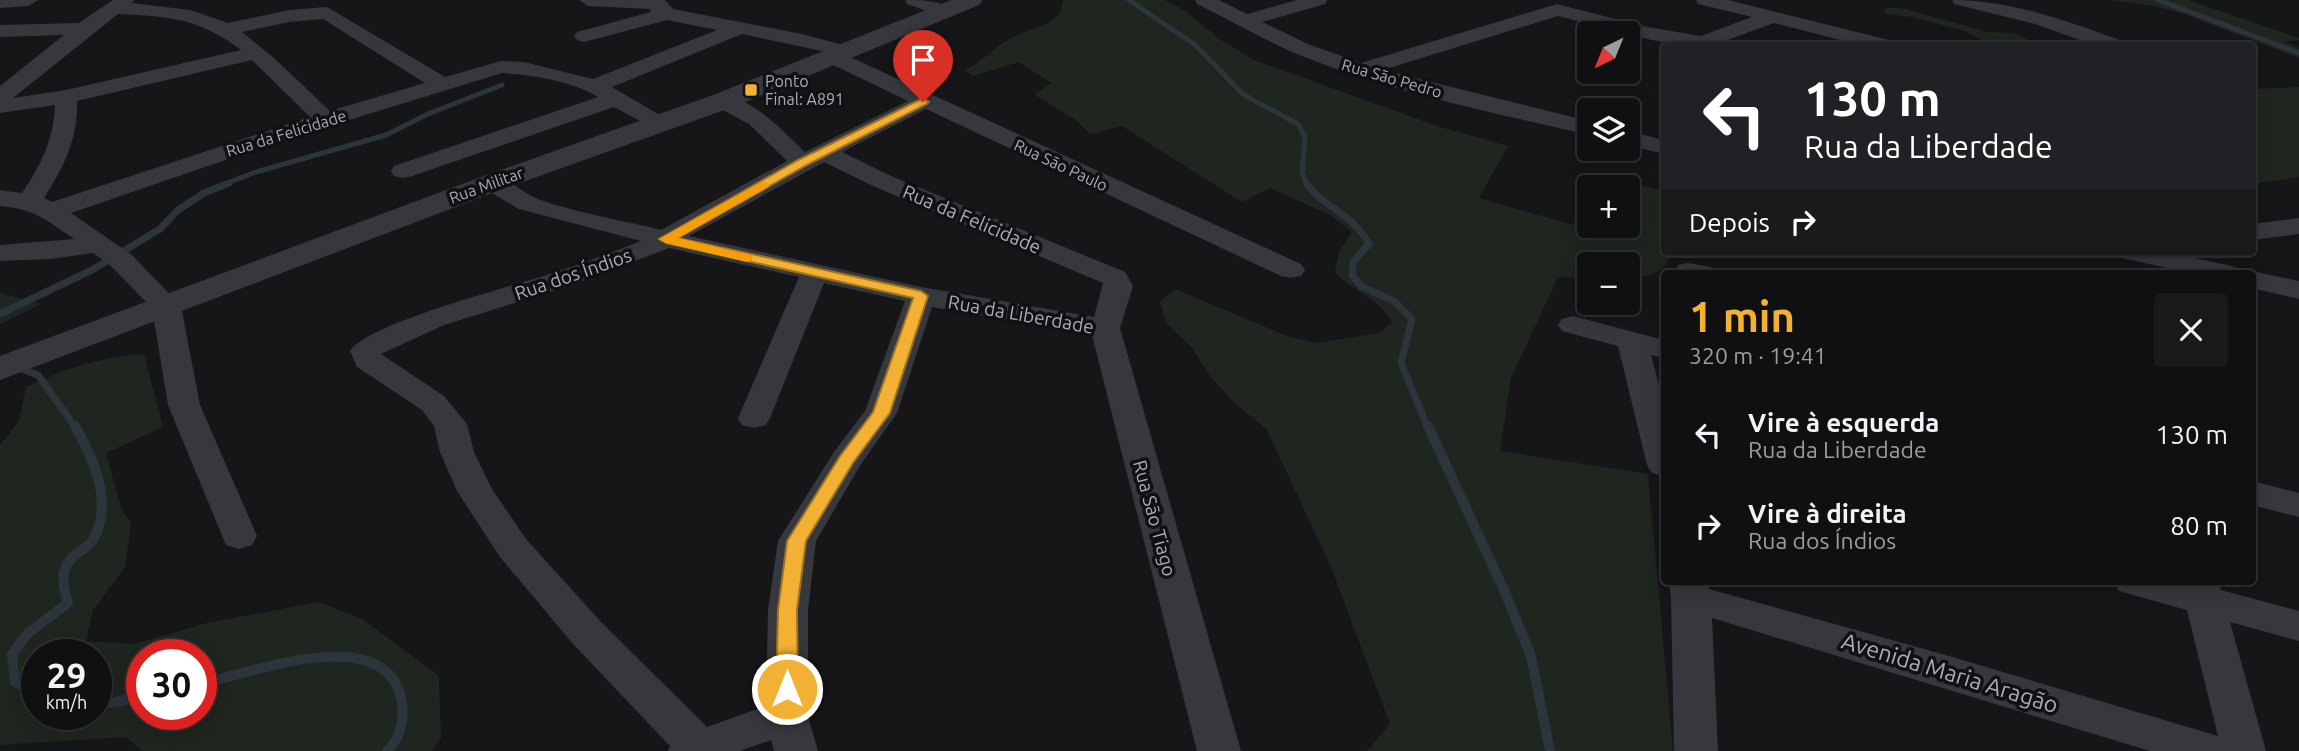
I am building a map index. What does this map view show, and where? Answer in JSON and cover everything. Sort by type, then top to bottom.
[{"type":"street","points":[[0,2],[29,0]]},
{"type":"street","name":"Rua São Paulo","points":[[588,0],[668,6],[737,29],[784,35],[839,55],[923,102],[1291,270]]},
{"type":"street","points":[[914,0],[944,11]]},
{"type":"street","name":"Rua Militar","points":[[16,362],[492,183],[723,102],[971,0]]},
{"type":"street","name":"Rua São Pedro","points":[[1204,0],[1312,53],[1361,70],[1409,85],[1577,125]]},
{"type":"street","points":[[1247,20],[1318,0]]},
{"type":"street","points":[[1705,0],[1772,17],[1838,40]]},
{"type":"street","points":[[1961,0],[2042,20],[2106,42]]},
{"type":"street","points":[[0,97],[119,4],[201,18],[224,30],[256,53],[326,120]]},
{"type":"street","points":[[584,36],[668,6]]},
{"type":"street","points":[[1361,70],[1557,10],[1647,33],[1702,42],[1772,17]]},
{"type":"street","points":[[224,30],[298,15],[327,13],[442,84]]},
{"type":"street","points":[[0,31],[84,29]]},
{"type":"street","points":[[595,86],[737,29]]},
{"type":"street","points":[[0,106],[66,97],[256,53]]},
{"type":"street","name":"Rua da Felicidade","points":[[40,206],[501,67],[524,68],[595,86],[657,123]]},
{"type":"street","points":[[40,206],[67,126],[66,97]]},
{"type":"street","points":[[403,171],[615,99]]},
{"type":"street","name":"Rua da Felicidade","points":[[723,102],[757,120],[813,157],[1115,278],[1119,286],[1105,328]]},
{"type":"street","name":"Rua dos Índios","points":[[694,749],[513,548],[475,492],[457,452],[450,424],[433,402],[368,360],[365,351],[377,343],[434,319],[562,279],[666,239],[813,157],[923,102]]},
{"type":"street","points":[[1640,141],[1661,146]]},
{"type":"street","name":"Rua da Liberdade","points":[[492,183],[528,204],[666,239],[921,296],[1105,328]]},
{"type":"street","points":[[0,198],[40,206],[109,252],[166,306],[184,405],[239,536]]},
{"type":"street","points":[[2256,231],[2299,226]]},
{"type":"street","points":[[0,253],[109,252]]},
{"type":"street","points":[[2167,256],[2192,259],[2218,270]]},
{"type":"street","points":[[754,418],[814,274]]},
{"type":"street","points":[[2256,280],[2299,290]]},
{"type":"street","points":[[694,749],[791,733],[788,610],[797,541],[846,460],[881,413],[921,296]]},
{"type":"street","points":[[1573,325],[1661,348]]},
{"type":"street","name":"Rua São Tiago","points":[[1105,328],[1219,751]]},
{"type":"street","points":[[1632,341],[1661,447]]},
{"type":"street","points":[[2256,494],[2299,505]]},
{"type":"street","points":[[2163,585],[2201,590],[2299,626]]},
{"type":"street","points":[[1689,589],[1696,751]]},
{"type":"street","name":"Avenida Maria Aragão","points":[[1689,589],[2208,751]]},
{"type":"street","points":[[2201,590],[2244,751]]},
{"type":"shaded area","points":[[1063,0],[1165,0],[1187,12],[1218,38],[1254,60],[1437,126],[1508,146],[1479,198],[1572,225],[1577,220],[1577,238],[1640,238],[1640,185],[1661,189],[1661,256],[1670,256],[1665,266],[1656,273],[1640,277],[1640,252],[1577,252],[1577,278],[1558,277],[1511,378],[1500,451],[1648,474],[1673,751],[1367,751],[1390,724],[1331,567],[1266,428],[1235,404],[1210,376],[1192,348],[1166,323],[1160,301],[1175,289],[1287,336],[1317,343],[1379,333],[1392,322],[1380,306],[1335,272],[1339,252],[1352,232],[1330,215],[1270,188],[1242,202],[1122,126],[1090,134],[1077,121],[1035,95],[1051,83],[1019,62],[973,76],[964,70],[1007,41],[1044,25],[1059,13]]},
{"type":"shaded area","points":[[2109,0],[2188,0],[2299,38],[2285,42],[2299,48],[2299,58],[2184,14],[2154,6]]},
{"type":"shaded area","points":[[1897,7],[1988,32],[2016,33],[2031,42],[1985,42],[1967,32],[1913,17],[1886,14],[1884,9]]},
{"type":"shaded area","points":[[2299,87],[2299,177],[2256,183],[2256,89]]},
{"type":"shaded area","points":[[0,293],[41,304],[0,324]]},
{"type":"shaded area","points":[[144,354],[163,427],[106,453],[121,508],[131,523],[125,567],[93,610],[86,639],[21,639],[21,730],[112,730],[112,643],[126,644],[126,730],[217,730],[217,639],[151,639],[207,623],[319,602],[362,619],[439,676],[441,738],[432,751],[142,751],[126,737],[0,745],[0,445],[19,421],[26,387],[84,364]]},
{"type":"waterway","points":[[1129,0],[1195,45],[1244,95],[1298,124],[1305,137],[1302,173],[1307,184]]},
{"type":"waterway","points":[[2158,0],[2299,53]]},
{"type":"waterway","points":[[225,184],[253,173],[386,135],[428,114],[502,85]]},
{"type":"waterway","points":[[0,314],[92,270],[160,229],[178,210],[204,193],[229,183]]},
{"type":"waterway","points":[[1306,183],[1313,192],[1355,226],[1369,244],[1353,262],[1352,275],[1362,287],[1394,301],[1412,319],[1401,363],[1428,428]]},
{"type":"waterway","points":[[0,361],[38,375],[76,428]]},
{"type":"waterway","points":[[23,639],[68,603],[63,583],[64,570],[71,559],[93,540],[99,526],[102,511],[99,482],[95,467],[75,426]]},
{"type":"waterway","points":[[1428,426],[1504,590],[1531,656],[1550,751]]},
{"type":"waterway","points":[[21,642],[12,654],[15,682],[21,685]]},
{"type":"waterway","points":[[217,680],[312,658],[342,657],[369,662],[389,674],[401,697],[401,726],[387,751]]},
{"type":"waterway","points":[[112,702],[126,700]]},
{"type":"slow traffic","points":[[747,258],[666,239],[763,184]]},
{"type":"place","name":"Ponto Final: A891","points":[[751,90]]},
{"type":"route","points":[[787,689],[788,610],[797,541],[846,460],[881,413],[921,296],[666,239],[802,163],[923,102]]}]
